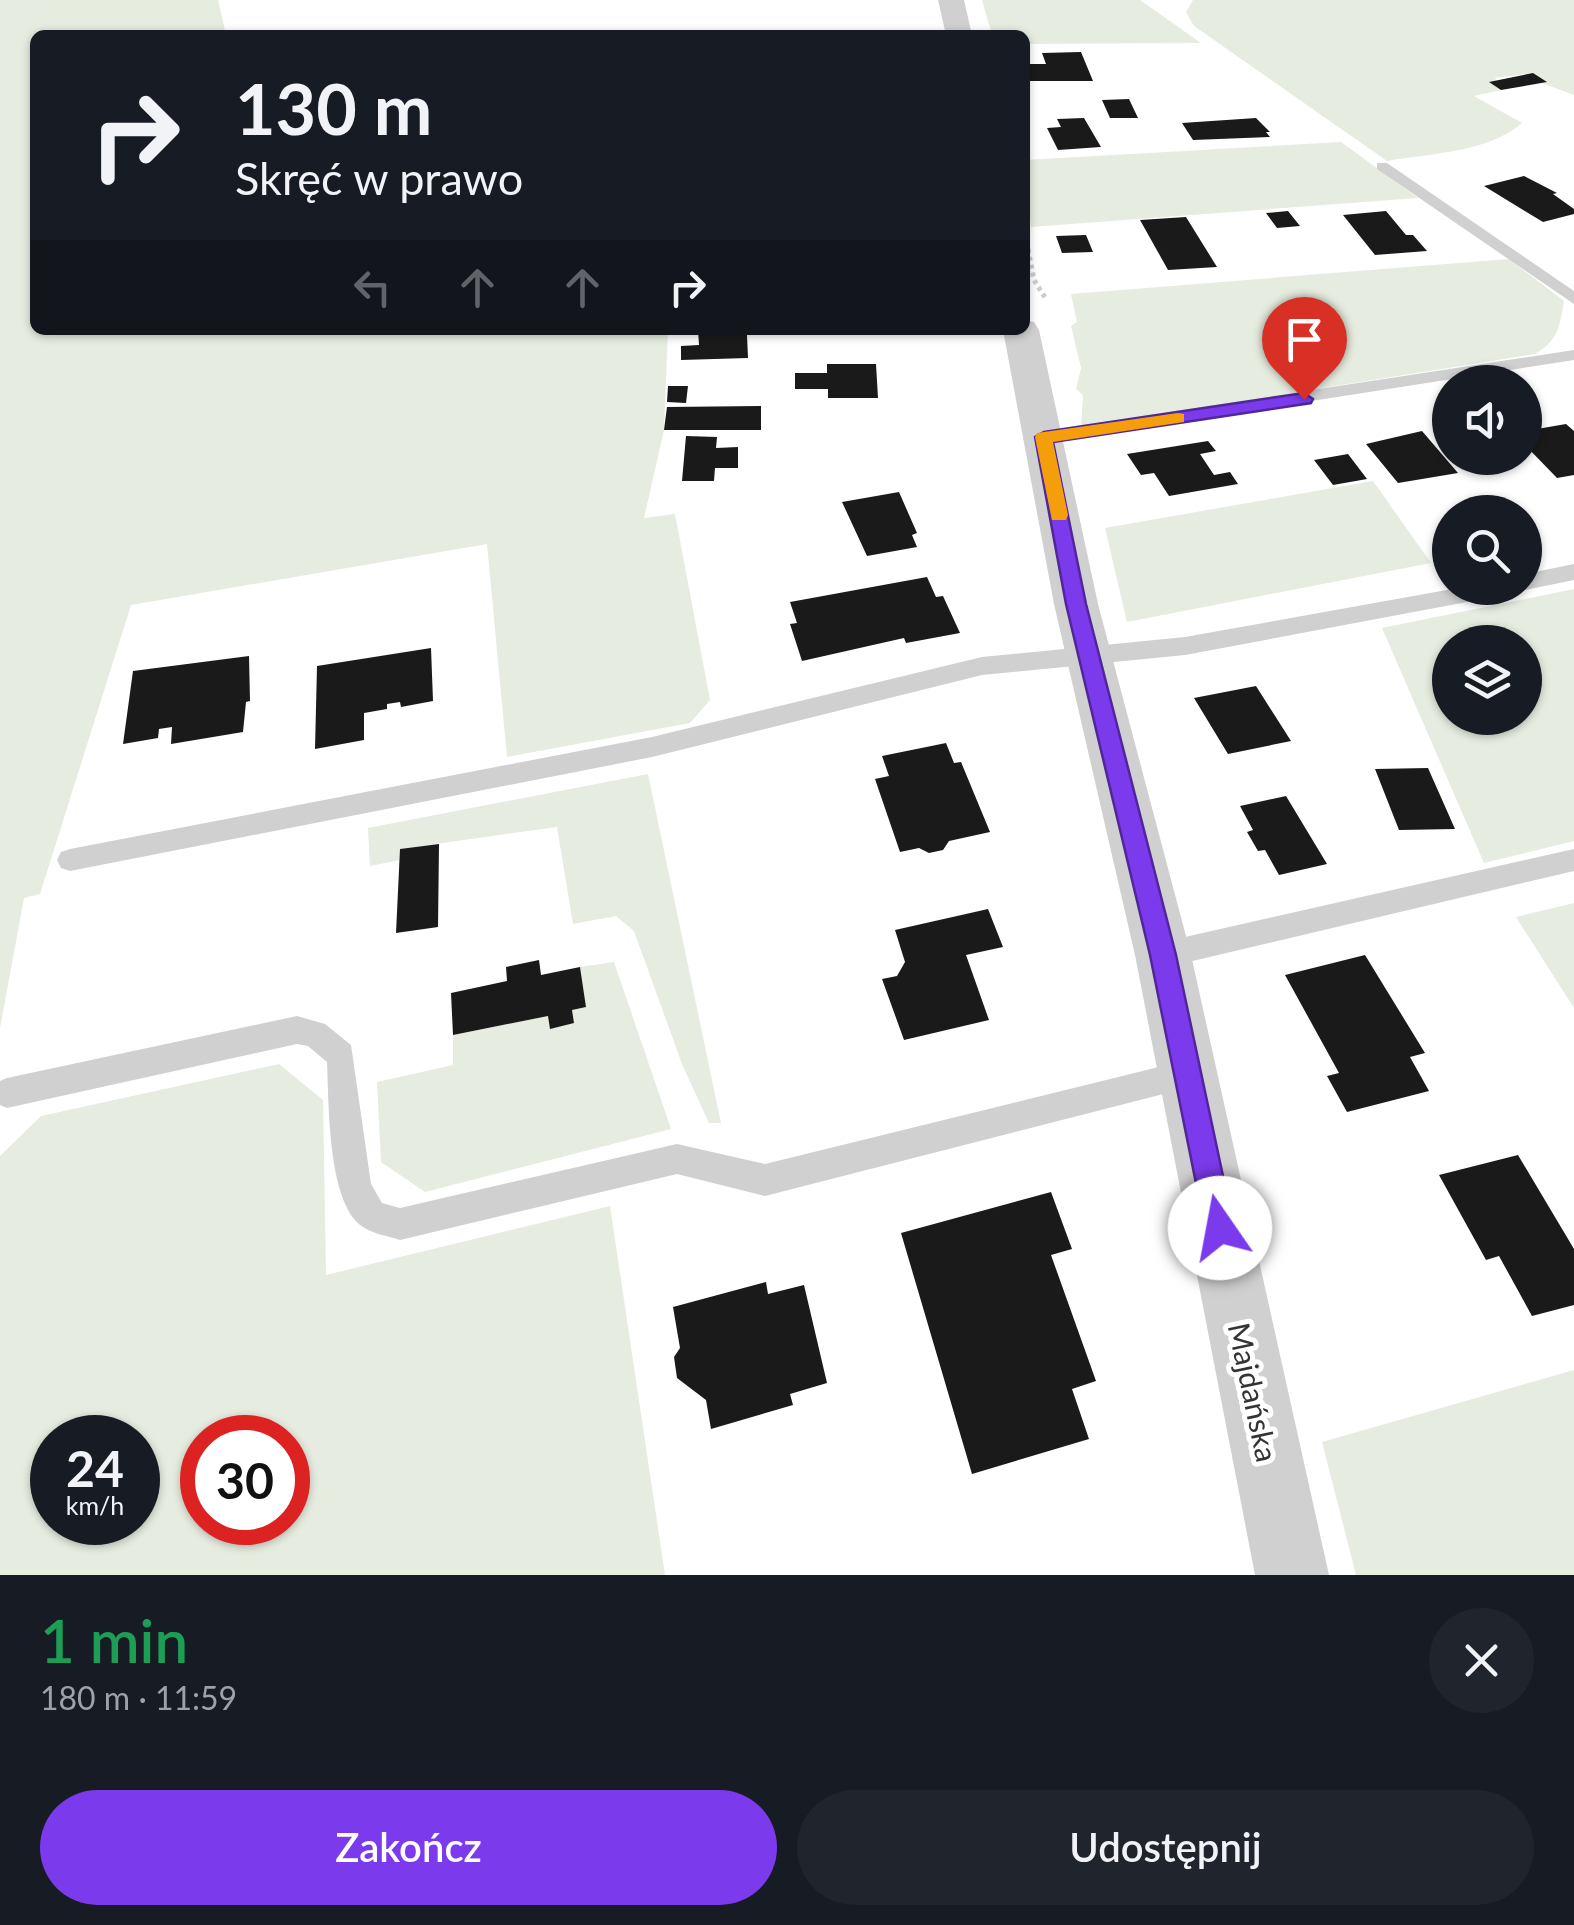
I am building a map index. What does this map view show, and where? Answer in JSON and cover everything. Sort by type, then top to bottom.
[{"type":"street","points":[[951,0],[958,30]]},
{"type":"street","name":"Majdańska","points":[[1036,318],[1044,437],[1076,604],[1163,955],[1292,1575]]},
{"type":"lane","points":[[1382,166],[1574,299]]},
{"type":"lane","points":[[1044,437],[1574,355]]},
{"type":"lane","points":[[1542,579],[1574,572]]},
{"type":"lane","points":[[70,860],[652,747],[982,666],[1185,646],[1432,600]]},
{"type":"lane","points":[[1163,955],[1574,860]]},
{"type":"lane","points":[[7,1093],[297,1030],[316,1034],[340,1055],[351,1168],[358,1193],[371,1214],[400,1224],[677,1159],[765,1180],[1188,1074]]},
{"type":"path","points":[[1030,260],[1036,318]]},
{"type":"shaded area","points":[[0,0],[218,0],[225,30],[30,30],[30,335],[668,335],[664,430],[644,518],[675,514],[710,700],[690,723],[507,757],[487,544],[131,605],[40,894],[24,898],[0,1028]]},
{"type":"shaded area","points":[[982,0],[1140,0],[1201,43],[1030,44],[1030,30],[991,30]]},
{"type":"shaded area","points":[[1193,0],[1574,0],[1574,95],[1542,83],[1546,82],[1533,73],[1495,78],[1501,90],[1474,96],[1522,123],[1476,146],[1387,161],[1194,26],[1186,12]]},
{"type":"shaded area","points":[[1341,142],[1418,198],[1031,227],[1030,160]]},
{"type":"shaded area","points":[[1509,259],[1564,301],[1557,332],[1535,354],[1467,365],[1432,365],[1432,371],[1081,427],[1083,395],[1076,389],[1081,368],[1071,326],[1077,322],[1071,294]]},
{"type":"shaded area","points":[[1373,481],[1431,563],[1127,622],[1105,528]]},
{"type":"shaded area","points":[[1574,589],[1574,841],[1484,863],[1382,628],[1495,605],[1542,605],[1542,596]]},
{"type":"shaded area","points":[[648,774],[721,1123],[709,1123],[682,1064],[634,931],[616,916],[573,924],[557,827],[400,849],[400,860],[370,866],[368,828]]},
{"type":"shaded area","points":[[1574,903],[1574,1008],[1516,917]]},
{"type":"shaded area","points":[[614,962],[671,1129],[425,1192],[381,1162],[377,1082],[453,1065],[453,1035],[548,1016],[574,1023],[572,1010],[586,1007],[580,967]]},
{"type":"shaded area","points":[[279,1064],[323,1100],[326,1275],[610,1206],[665,1575],[0,1575],[0,1156],[41,1116]]},
{"type":"shaded area","points":[[1574,1370],[1574,1575],[1356,1575],[1322,1442]]},
{"type":"building","points":[[1081,52],[1093,81],[1030,81],[1030,64],[1046,64],[1042,53]]},
{"type":"building","points":[[1533,73],[1547,82],[1501,90],[1489,82]]},
{"type":"building","points":[[1129,99],[1138,118],[1110,118],[1102,100]]},
{"type":"building","points":[[1084,118],[1101,147],[1058,150],[1047,128],[1061,127],[1057,119]]},
{"type":"building","points":[[1256,118],[1270,137],[1193,140],[1182,123]]},
{"type":"building","points":[[1524,176],[1557,193],[1553,194],[1574,209],[1574,214],[1543,222],[1484,186]]},
{"type":"building","points":[[1288,211],[1300,226],[1277,228],[1266,213]]},
{"type":"building","points":[[1386,211],[1406,235],[1413,235],[1427,251],[1375,255],[1343,215]]},
{"type":"building","points":[[1186,217],[1217,267],[1168,270],[1140,220]]},
{"type":"building","points":[[1086,235],[1093,252],[1062,253],[1056,236]]},
{"type":"building","points":[[698,335],[747,335],[748,358],[681,360],[681,346],[699,345]]},
{"type":"building","points":[[827,364],[876,364],[878,398],[828,398],[828,389],[795,389],[795,373],[827,373]]},
{"type":"building","points":[[668,386],[688,386],[686,403],[667,402]]},
{"type":"building","points":[[761,406],[761,430],[664,430],[667,407]]},
{"type":"building","points":[[1566,424],[1574,431],[1574,475],[1557,478],[1542,463],[1542,428]]},
{"type":"building","points":[[1422,431],[1432,443],[1432,475],[1446,475],[1398,483],[1366,444]]},
{"type":"building","points":[[686,436],[717,437],[716,448],[738,447],[738,468],[715,468],[714,481],[682,481]]},
{"type":"building","points":[[1208,441],[1216,451],[1200,454],[1214,475],[1230,472],[1238,484],[1169,496],[1154,473],[1141,475],[1127,454]]},
{"type":"building","points":[[1348,454],[1367,479],[1333,485],[1314,460]]},
{"type":"building","points":[[899,492],[917,533],[912,535],[917,547],[867,556],[842,502]]},
{"type":"building","points":[[927,577],[936,597],[943,596],[960,633],[906,643],[904,638],[802,661],[790,624],[797,623],[790,602]]},
{"type":"building","points":[[431,648],[433,701],[401,707],[400,702],[387,704],[387,709],[364,713],[364,740],[315,749],[317,666]]},
{"type":"building","points":[[249,656],[250,701],[246,702],[243,732],[171,744],[172,727],[159,729],[158,738],[123,744],[133,671]]},
{"type":"building","points":[[1256,686],[1291,741],[1228,754],[1194,698]]},
{"type":"building","points":[[946,743],[954,763],[961,762],[990,832],[949,841],[943,850],[929,853],[919,848],[900,852],[875,779],[889,776],[882,756]]},
{"type":"building","points":[[1428,768],[1455,829],[1399,830],[1375,769]]},
{"type":"building","points":[[1286,796],[1327,864],[1279,875],[1265,850],[1258,851],[1247,832],[1253,830],[1240,806]]},
{"type":"building","points":[[439,844],[438,927],[396,933],[400,849]]},
{"type":"building","points":[[988,909],[1003,947],[966,955],[989,1020],[904,1040],[882,979],[897,976],[905,962],[895,930]]},
{"type":"building","points":[[1365,955],[1425,1053],[1410,1057],[1429,1091],[1347,1112],[1327,1076],[1339,1073],[1285,975]]},
{"type":"building","points":[[539,960],[541,975],[580,967],[586,1007],[572,1010],[574,1023],[550,1029],[548,1016],[453,1035],[451,993],[507,981],[506,967]]},
{"type":"building","points":[[1518,1155],[1574,1249],[1574,1305],[1532,1316],[1499,1256],[1486,1260],[1439,1175]]},
{"type":"building","points":[[1051,1192],[1072,1249],[1051,1255],[1096,1381],[1072,1389],[1089,1439],[972,1474],[901,1233]]},
{"type":"building","points":[[766,1282],[768,1294],[804,1285],[827,1383],[790,1394],[793,1405],[711,1429],[706,1400],[677,1378],[674,1357],[680,1348],[673,1307]]},
{"type":"slow traffic","points":[[1059,515],[1044,437],[1178,418]]},
{"type":"route","points":[[1220,1228],[1163,955],[1076,604],[1044,437],[1304,399]]}]
